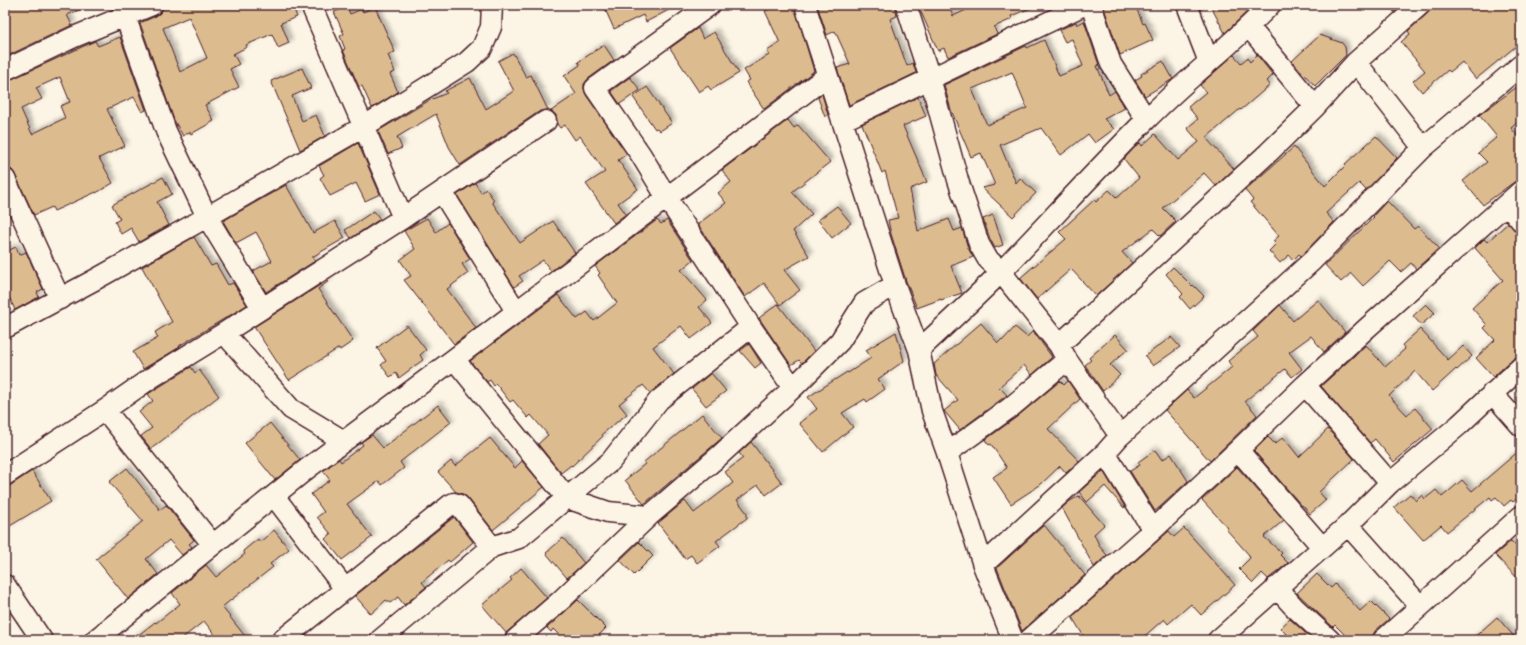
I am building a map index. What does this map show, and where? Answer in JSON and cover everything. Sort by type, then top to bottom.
[{"type":"street","points":[[5,70],[74,37],[152,5]]},
{"type":"street","points":[[311,5],[403,218]]},
{"type":"street","points":[[5,328],[207,217],[363,127],[467,62],[482,48],[491,27],[492,5]]},
{"type":"street","points":[[710,5],[595,88],[641,155],[667,198],[751,327],[793,388]]},
{"type":"street","points":[[805,5],[895,285],[919,350],[932,411],[983,565],[1013,640]]},
{"type":"street","points":[[906,5],[930,78],[958,180],[980,244],[987,258],[1001,272],[1063,352],[1120,436]]},
{"type":"street","points":[[842,122],[930,78],[1084,5]]},
{"type":"street","points":[[1091,5],[1111,64],[1146,119]]},
{"type":"street","points":[[1187,5],[1209,62]]},
{"type":"street","points":[[919,350],[1001,272],[1146,119],[1195,73],[1249,27],[1270,5]]},
{"type":"street","points":[[947,453],[1011,407],[1063,352],[1315,107],[1356,62],[1420,5]]},
{"type":"street","points":[[125,16],[166,131],[207,217],[262,308]]},
{"type":"street","points":[[1249,27],[1315,107]]},
{"type":"street","points":[[1356,62],[1424,148]]},
{"type":"street","points":[[983,565],[1105,453],[1120,436],[1312,260],[1424,148],[1521,65]]},
{"type":"street","points":[[95,640],[344,441],[827,76]]},
{"type":"street","points":[[5,475],[151,378],[403,218],[546,121]]},
{"type":"street","points":[[5,179],[60,299]]},
{"type":"street","points":[[442,192],[516,311]]},
{"type":"street","points":[[1029,640],[1153,530],[1305,385],[1514,198],[1521,221]]},
{"type":"street","points":[[515,640],[559,602],[649,516],[719,456],[793,388],[840,341],[864,304],[895,285]]},
{"type":"street","points":[[380,640],[492,547],[519,538],[612,460],[659,400],[751,327]]},
{"type":"street","points":[[224,333],[291,408],[344,441]]},
{"type":"street","points":[[454,359],[566,498],[608,512],[649,516]]},
{"type":"street","points":[[1218,640],[1348,525],[1390,483],[1459,425],[1521,367]]},
{"type":"street","points":[[1305,385],[1390,483]]},
{"type":"street","points":[[1492,393],[1521,426]]},
{"type":"street","points":[[105,410],[213,545]]},
{"type":"street","points":[[1238,450],[1322,547]]},
{"type":"street","points":[[1105,453],[1153,530]]},
{"type":"street","points":[[274,496],[345,589]]},
{"type":"street","points":[[282,640],[454,503],[459,505],[492,547]]},
{"type":"street","points":[[1383,640],[1521,516]]},
{"type":"street","points":[[1348,525],[1420,606]]},
{"type":"street","points":[[5,586],[42,640]]},
{"type":"street","points":[[1276,588],[1294,607],[1330,640]]},
{"type":"building","points":[[5,5],[91,5],[67,15],[72,25],[5,57]]},
{"type":"building","points":[[170,5],[292,5],[297,17],[281,23],[289,43],[278,48],[272,34],[246,45],[247,47],[233,54],[239,64],[230,69],[239,87],[205,105],[214,121],[191,134],[190,132],[183,136],[174,120],[140,23],[156,16],[163,8]],"holes":[[[189,17],[207,58],[180,72],[163,28]]]},
{"type":"building","points":[[614,5],[678,5],[646,22],[643,15],[614,29],[605,9]]},
{"type":"building","points":[[771,5],[794,5],[814,71],[764,109],[746,82],[750,80],[744,70],[769,55],[767,51],[780,43],[765,11],[772,8]]},
{"type":"building","points":[[817,5],[895,5],[897,16],[890,19],[907,66],[913,63],[916,73],[849,105],[837,68],[850,64],[835,31],[827,35]]},
{"type":"building","points":[[918,5],[948,5],[953,16],[977,5],[1038,5],[1011,16],[1012,19],[994,27],[997,34],[948,57],[944,48],[938,51]]},
{"type":"building","points":[[1103,5],[1135,5],[1143,24],[1145,23],[1153,40],[1120,55]]},
{"type":"building","points":[[1210,5],[1254,5],[1225,33]]},
{"type":"building","points":[[1389,5],[1403,5],[1394,12]]},
{"type":"building","points":[[1431,5],[1521,5],[1521,42],[1476,79],[1462,62],[1450,72],[1448,70],[1422,92],[1413,81],[1425,71],[1401,42],[1410,34],[1408,31],[1428,13]]},
{"type":"building","points":[[347,7],[350,14],[362,9],[363,12],[375,7],[395,52],[388,55],[395,72],[390,74],[398,92],[372,108],[362,86],[359,87],[343,50],[345,49],[340,36],[344,34],[334,12]]},
{"type":"building","points":[[1084,21],[1099,65],[1097,66],[1109,95],[1115,91],[1125,108],[1104,119],[1114,129],[1095,143],[1088,134],[1061,155],[1041,128],[1000,145],[1016,183],[1020,178],[1036,193],[1013,217],[982,188],[995,185],[981,153],[971,157],[951,110],[944,85],[1026,46],[1027,48],[1044,40],[1059,76],[1083,66],[1072,39],[1065,42],[1059,30],[1076,22],[1077,25]],"holes":[[[1012,72],[1027,108],[987,125],[972,89]]]},
{"type":"building","points":[[698,28],[703,39],[714,32],[739,73],[711,90],[708,86],[699,92],[670,48]]},
{"type":"building","points":[[1320,35],[1342,43],[1345,47],[1346,55],[1315,86],[1292,61]]},
{"type":"building","points":[[120,37],[146,110],[142,112],[134,97],[107,109],[125,146],[99,158],[113,183],[96,193],[54,211],[52,207],[34,215],[15,174],[8,168],[5,162],[5,81],[95,41],[98,46]],"holes":[[[60,77],[70,102],[60,106],[65,118],[32,134],[21,109],[42,99],[36,88]]]},
{"type":"building","points":[[604,45],[614,60],[588,79],[584,84],[584,89],[586,95],[627,154],[618,160],[638,189],[618,203],[626,214],[614,223],[586,184],[605,172],[580,136],[575,140],[565,125],[560,128],[557,124],[556,115],[551,111],[576,94],[564,76],[580,65],[578,62]]},
{"type":"building","points":[[513,53],[526,77],[531,75],[548,110],[540,111],[460,165],[449,147],[436,114],[397,137],[402,148],[388,154],[378,131],[430,100],[447,93],[445,91],[470,78],[486,109],[514,91],[498,61]]},
{"type":"building","points":[[1234,55],[1241,63],[1247,58],[1250,62],[1257,55],[1273,75],[1267,81],[1270,85],[1206,138],[1234,169],[1216,186],[1204,173],[1163,208],[1176,221],[1160,236],[1153,229],[1122,252],[1132,263],[1096,296],[1071,269],[1037,299],[1020,278],[1066,239],[1059,232],[1094,200],[1096,202],[1109,190],[1117,198],[1139,178],[1124,159],[1134,148],[1140,143],[1142,146],[1155,134],[1178,160],[1199,142],[1187,128],[1198,119],[1188,107],[1206,92],[1200,85]]},
{"type":"building","points":[[1163,61],[1173,79],[1145,96],[1135,80],[1142,76],[1141,74]]},
{"type":"building","points":[[302,68],[311,88],[292,96],[302,121],[316,115],[325,136],[300,150],[271,81]]},
{"type":"building","points":[[630,77],[640,90],[620,104],[611,91]]},
{"type":"building","points":[[1521,84],[1521,119],[1511,128],[1521,140],[1521,180],[1514,182],[1483,205],[1463,181],[1487,162],[1478,153],[1497,137],[1479,115]]},
{"type":"building","points":[[647,87],[672,123],[660,131],[657,128],[655,129],[633,97]]},
{"type":"building","points":[[822,94],[828,115],[825,117],[818,98]]},
{"type":"building","points":[[918,97],[926,116],[903,126],[927,182],[910,189],[918,231],[949,219],[954,231],[962,228],[968,248],[973,257],[951,266],[962,293],[917,308],[906,281],[891,234],[888,220],[898,218],[885,171],[882,173],[862,124]]},
{"type":"building","points":[[788,120],[794,128],[798,125],[830,162],[792,192],[812,214],[793,231],[809,256],[784,270],[800,290],[780,305],[764,283],[745,297],[698,224],[726,203],[718,193],[731,182],[722,170]]},
{"type":"building","points":[[1376,136],[1397,158],[1366,190],[1359,183],[1326,213],[1334,222],[1301,256],[1299,254],[1293,260],[1289,255],[1280,263],[1269,251],[1276,244],[1273,241],[1279,236],[1250,202],[1253,200],[1245,190],[1294,147],[1325,186],[1346,165],[1345,164]]},
{"type":"building","points":[[358,143],[380,194],[365,201],[356,183],[330,196],[320,178],[324,175],[319,166]]},
{"type":"building","points":[[163,177],[172,194],[157,202],[169,225],[139,242],[131,228],[121,234],[115,222],[120,219],[112,205]]},
{"type":"building","points":[[475,183],[481,193],[486,189],[494,200],[492,202],[520,243],[553,221],[575,253],[551,271],[543,260],[519,276],[523,281],[514,287],[457,195]]},
{"type":"building","points":[[286,185],[313,233],[335,221],[345,238],[312,257],[315,261],[266,292],[253,271],[272,261],[256,232],[236,243],[223,221]]},
{"type":"building","points":[[1387,201],[1414,229],[1418,226],[1439,248],[1416,269],[1411,263],[1401,272],[1390,261],[1363,286],[1351,273],[1341,282],[1325,265],[1374,217],[1373,216]]},
{"type":"building","points":[[837,206],[851,223],[832,238],[818,220]]},
{"type":"building","points":[[374,211],[380,219],[351,238],[345,230]]},
{"type":"building","points":[[993,215],[1003,245],[995,248],[983,219]]},
{"type":"building","points":[[427,218],[436,232],[448,223],[470,259],[462,264],[468,273],[447,289],[476,328],[454,344],[404,280],[411,276],[400,260],[415,249],[404,231]]},
{"type":"building","points":[[657,220],[661,224],[667,220],[693,260],[681,270],[707,300],[699,307],[712,323],[691,339],[681,326],[653,347],[674,374],[650,393],[643,385],[619,404],[627,414],[602,434],[603,436],[572,466],[571,465],[561,473],[538,444],[548,435],[531,415],[528,418],[513,400],[510,402],[496,384],[494,386],[490,380],[487,382],[470,361],[558,295],[577,319],[587,312],[594,321],[617,303],[598,275],[600,273],[595,266]]},
{"type":"building","points":[[1508,223],[1517,232],[1521,232],[1521,356],[1513,359],[1493,377],[1476,358],[1495,340],[1484,328],[1487,325],[1472,308],[1503,280],[1475,248],[1484,239],[1487,242]]},
{"type":"building","points":[[194,237],[211,266],[216,264],[228,285],[233,283],[247,305],[143,369],[133,352],[158,338],[155,332],[172,322],[142,267]]},
{"type":"building","points":[[16,247],[19,255],[26,252],[43,289],[37,292],[39,297],[15,310],[5,288],[5,252]]},
{"type":"building","points":[[1173,267],[1204,296],[1190,309],[1180,297],[1183,294],[1166,274]]},
{"type":"building","points":[[328,280],[329,281],[318,289],[353,341],[340,350],[339,348],[289,380],[254,327]]},
{"type":"building","points":[[1318,300],[1345,332],[1324,352],[1311,336],[1289,352],[1302,369],[1292,377],[1285,369],[1245,401],[1257,415],[1210,461],[1165,410],[1187,390],[1194,398],[1232,367],[1228,361],[1258,337],[1253,331],[1280,305],[1293,321]]},
{"type":"building","points":[[778,304],[814,351],[802,363],[799,360],[791,365],[759,318]]},
{"type":"building","points":[[1426,304],[1435,313],[1421,325],[1413,316]]},
{"type":"building","points":[[981,323],[998,343],[1002,339],[1003,340],[1015,327],[1027,337],[1033,331],[1052,357],[1032,375],[1024,365],[999,387],[1007,395],[960,430],[944,411],[958,400],[936,375],[934,364]]},
{"type":"building","points":[[407,325],[426,350],[420,355],[423,360],[399,378],[396,373],[390,377],[381,365],[386,361],[377,348]]},
{"type":"building","points":[[1420,329],[1448,360],[1463,346],[1472,356],[1432,391],[1415,371],[1389,396],[1407,415],[1415,408],[1433,429],[1394,462],[1375,439],[1370,443],[1321,386],[1366,345],[1385,367],[1405,349],[1402,345]]},
{"type":"building","points":[[896,332],[904,361],[878,379],[885,389],[867,402],[865,399],[842,413],[853,427],[823,452],[799,423],[817,409],[808,397],[871,358],[866,350]]},
{"type":"building","points":[[1115,335],[1128,349],[1110,365],[1120,375],[1103,391],[1085,365],[1091,360],[1089,358]]},
{"type":"building","points":[[1171,337],[1180,347],[1153,366],[1145,356]]},
{"type":"building","points":[[749,344],[761,363],[755,368],[740,351]]},
{"type":"building","points":[[191,367],[195,373],[199,370],[219,396],[151,449],[141,436],[152,428],[139,412],[153,401],[148,394]]},
{"type":"building","points":[[711,373],[726,391],[706,406],[692,389]]},
{"type":"building","points":[[1060,381],[1064,385],[1068,381],[1080,399],[1048,429],[1079,461],[1066,473],[1060,466],[1040,485],[1011,504],[993,477],[1007,468],[991,444],[989,445],[985,440],[1018,416]]},
{"type":"building","points":[[438,405],[451,422],[400,462],[404,468],[382,485],[379,481],[347,504],[372,537],[342,560],[325,539],[331,534],[317,517],[324,512],[311,494],[330,480],[323,471],[339,459],[341,462],[363,445],[361,442],[372,435],[383,448]]},
{"type":"building","points":[[702,414],[722,438],[644,504],[625,480],[645,464],[644,462]]},
{"type":"building","points":[[270,423],[300,460],[275,480],[245,443]]},
{"type":"building","points":[[1328,429],[1354,459],[1319,492],[1326,500],[1310,514],[1254,451],[1268,437],[1275,444],[1283,437],[1299,457]]},
{"type":"building","points":[[490,438],[515,468],[522,461],[544,487],[493,530],[468,498],[463,494],[456,492],[438,472],[451,461],[455,466]]},
{"type":"building","points":[[751,442],[782,483],[766,495],[758,485],[737,500],[747,513],[747,518],[716,541],[720,546],[697,563],[691,555],[685,559],[658,523],[685,501],[694,513],[733,483],[725,472],[743,458],[739,453]]},
{"type":"building","points":[[1521,449],[1521,495],[1513,502],[1511,500],[1504,506],[1496,497],[1492,500],[1490,497],[1447,532],[1441,525],[1423,540],[1394,507],[1410,494],[1416,501],[1422,495],[1425,499],[1436,490],[1442,497],[1462,480],[1472,491]]},
{"type":"building","points":[[1155,450],[1162,460],[1171,454],[1188,481],[1155,511],[1130,471],[1140,465],[1138,462]]},
{"type":"building","points":[[1237,467],[1284,520],[1264,537],[1282,553],[1280,555],[1288,563],[1268,579],[1262,573],[1253,583],[1239,569],[1250,558],[1249,555],[1226,529],[1228,528],[1202,500]]},
{"type":"building","points":[[127,468],[160,510],[166,505],[194,540],[189,544],[192,547],[182,555],[169,540],[146,559],[158,574],[128,599],[96,559],[143,521],[109,482]]},
{"type":"building","points":[[32,471],[51,501],[5,529],[5,487],[11,485]]},
{"type":"building","points":[[1103,471],[1125,507],[1124,508],[1105,486],[1087,502],[1079,492]]},
{"type":"building","points":[[1079,496],[1104,525],[1094,534],[1100,547],[1107,555],[1094,567],[1062,508]]},
{"type":"building","points":[[454,517],[473,542],[450,562],[448,560],[422,582],[426,587],[404,605],[398,597],[390,603],[386,600],[371,614],[355,596]]},
{"type":"building","points":[[1044,525],[1085,575],[1022,631],[997,568]]},
{"type":"building","points":[[1184,528],[1235,585],[1201,615],[1191,604],[1168,624],[1164,619],[1140,640],[1086,640],[1072,617],[1169,531],[1174,537]]},
{"type":"building","points":[[274,530],[289,549],[270,564],[273,567],[222,607],[248,640],[219,640],[204,621],[180,640],[132,640],[180,604],[172,593],[206,565],[216,577],[245,554],[243,551],[258,539],[260,542]]},
{"type":"building","points":[[563,538],[584,563],[567,578],[546,553]]},
{"type":"building","points":[[1511,541],[1521,551],[1521,582],[1495,555]]},
{"type":"building","points":[[639,542],[653,556],[634,575],[620,560]]},
{"type":"building","points":[[521,568],[547,598],[506,633],[482,605],[512,580],[510,578]]},
{"type":"building","points":[[1317,574],[1331,588],[1335,584],[1360,611],[1371,601],[1389,619],[1375,631],[1371,640],[1350,640],[1335,625],[1333,627],[1297,593]]},
{"type":"building","points":[[578,600],[606,628],[594,640],[564,640],[553,629],[551,632],[547,628]]},
{"type":"building","points":[[1497,617],[1517,640],[1471,640]]},
{"type":"building","points":[[1290,619],[1313,640],[1292,640],[1280,628]]}]
